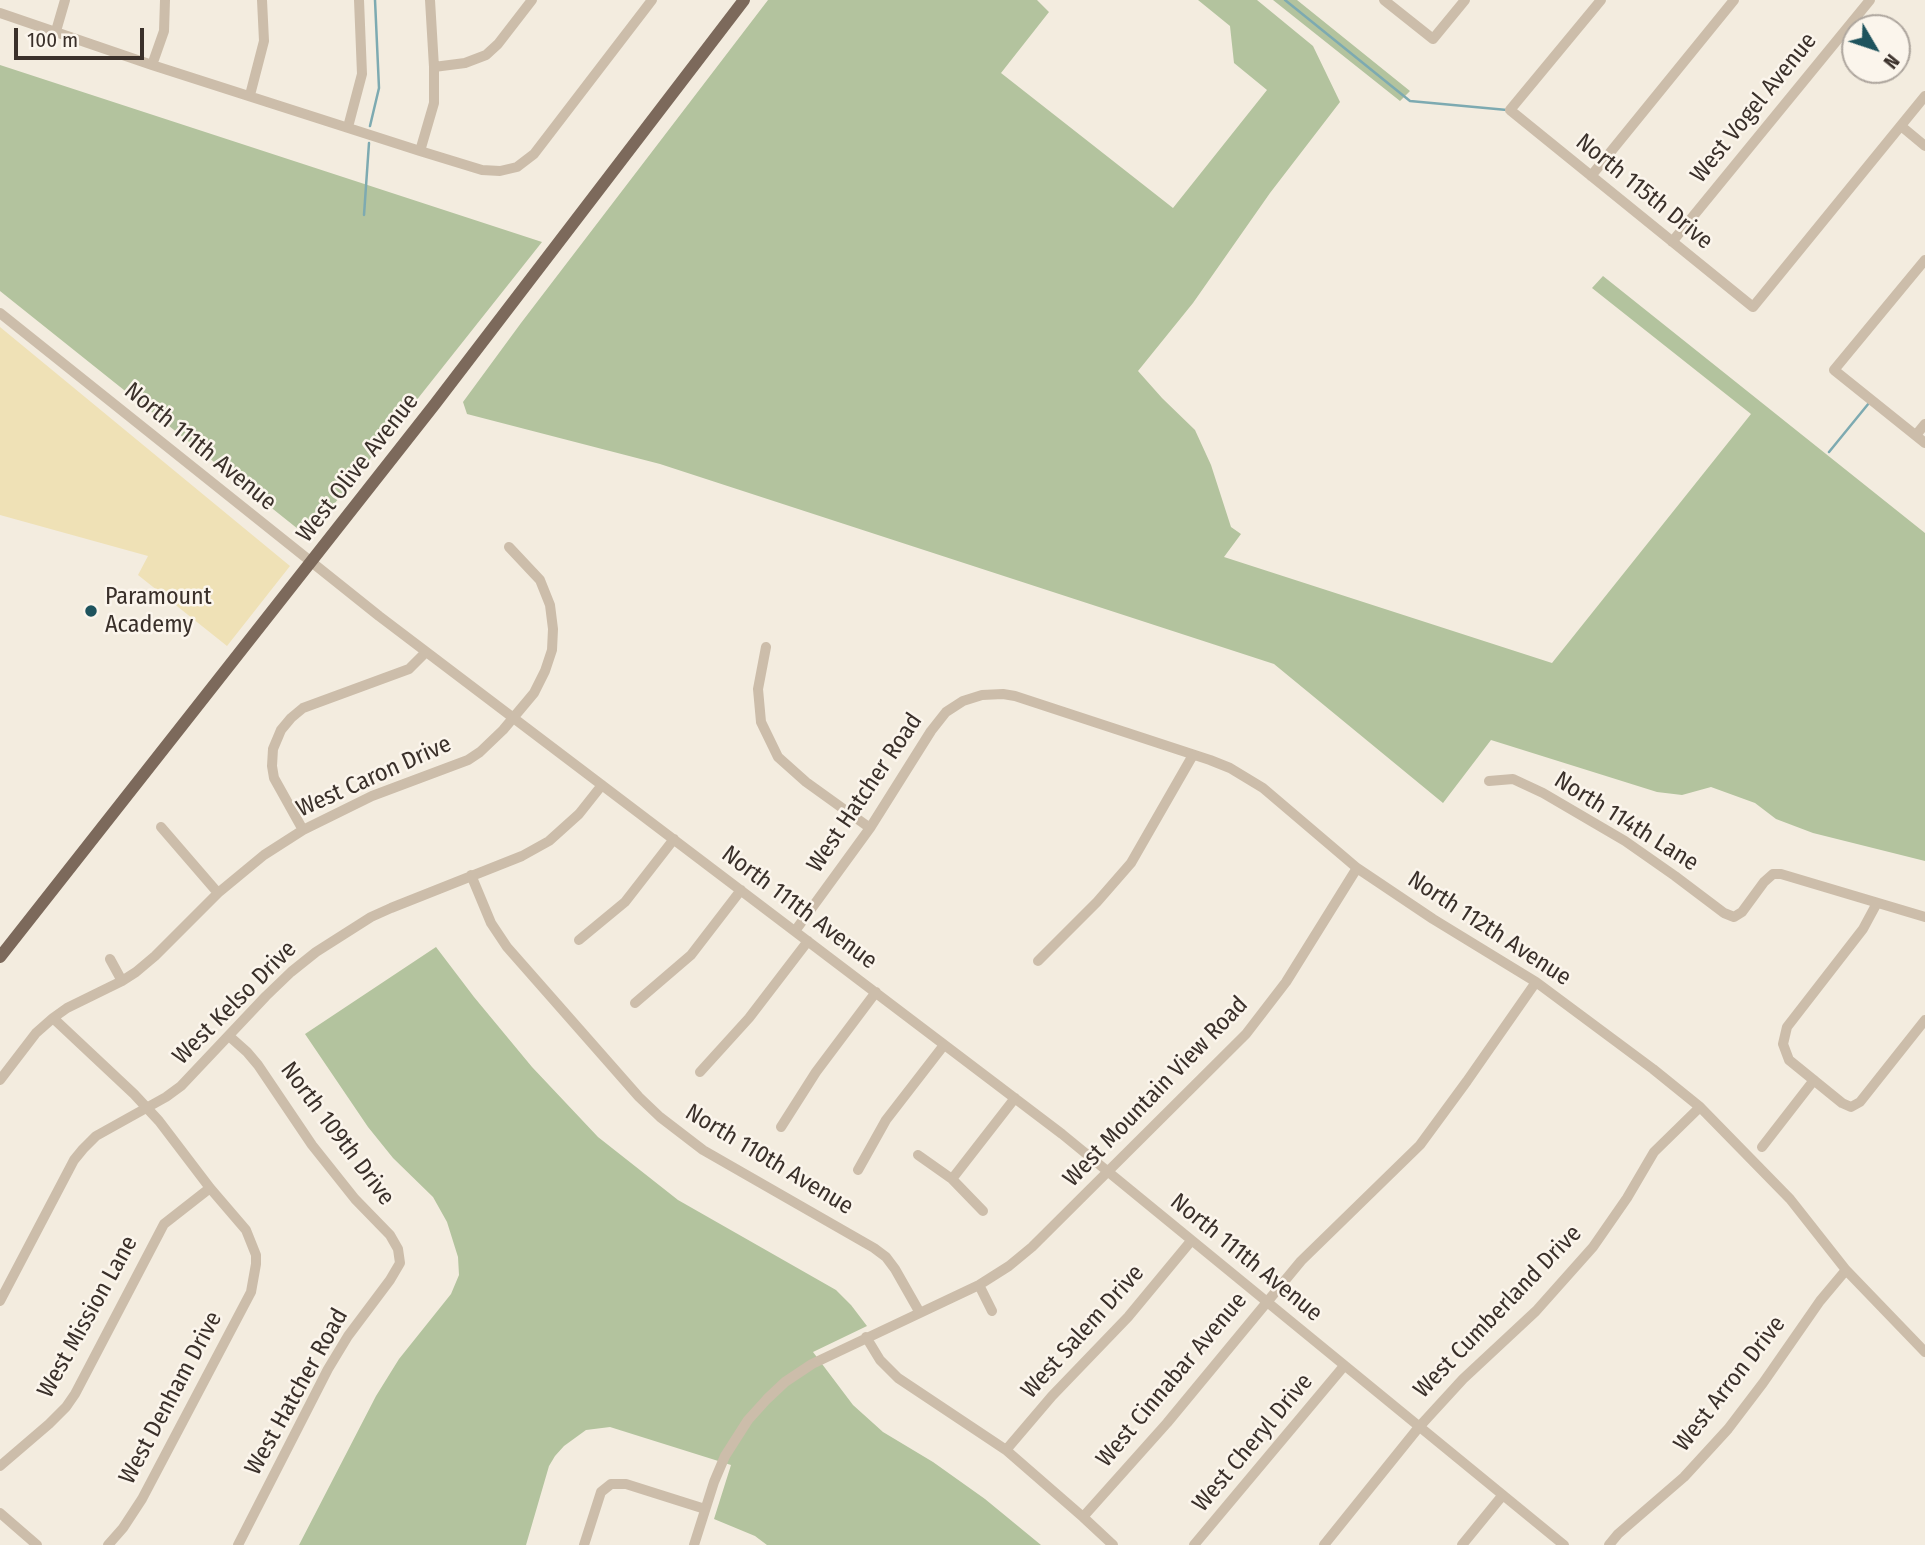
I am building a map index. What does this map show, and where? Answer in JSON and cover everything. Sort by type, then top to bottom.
[{"type":"main road","name":"West Olive Avenue","points":[[0,957],[311,563],[744,0]]},
{"type":"street","points":[[56,31],[65,0]]},
{"type":"street","points":[[152,65],[164,31],[165,0]]},
{"type":"street","points":[[250,95],[264,41],[262,0]]},
{"type":"street","points":[[348,127],[362,74],[359,0]]},
{"type":"street","points":[[420,151],[434,103],[435,67],[430,0]]},
{"type":"street","points":[[435,67],[465,64],[486,55],[498,44],[532,0]]},
{"type":"street","points":[[0,13],[420,151],[482,170],[500,171],[517,167],[534,154],[652,0]]},
{"type":"street","points":[[1384,0],[1433,39],[1465,0]]},
{"type":"street","name":"North 115th Drive","points":[[1601,0],[1510,110],[1752,307],[1901,126]]},
{"type":"street","points":[[1591,176],[1734,0]]},
{"type":"street","name":"West Vogel Avenue","points":[[1672,242],[1870,0]]},
{"type":"street","points":[[1925,96],[1901,126],[1925,146]]},
{"type":"street","points":[[1925,260],[1834,370],[1925,443]]},
{"type":"street","name":"North 111th Avenue","points":[[0,313],[426,652],[1109,1171],[1564,1545]]},
{"type":"street","points":[[1916,435],[1925,424]]},
{"type":"street","name":"West Caron Drive","points":[[0,1080],[36,1033],[53,1018],[67,1008],[122,982],[155,956],[218,892],[264,855],[303,830],[372,796],[468,760],[480,752],[513,718],[534,693],[545,671],[552,650],[553,629],[550,605],[540,580],[509,547]]},
{"type":"street","points":[[766,647],[758,689],[761,722],[778,757],[806,782],[870,828]]},
{"type":"street","points":[[303,830],[274,778],[273,749],[281,730],[303,708],[409,669],[426,652]]},
{"type":"street","name":"North 112th Avenue","points":[[946,712],[963,701],[982,695],[1003,694],[1193,755],[1245,776],[1263,788],[1357,868],[1433,919],[1536,982],[1700,1107],[1790,1199],[1846,1270],[1925,1352]]},
{"type":"street","name":"West Hatcher Road","points":[[795,931],[870,828],[931,731],[946,712]]},
{"type":"street","points":[[1038,961],[1097,902],[1131,863],[1193,755]]},
{"type":"street","name":"North 114th Lane","points":[[1489,780],[1513,779],[1543,793],[1625,841],[1724,913],[1734,916],[1742,912],[1773,874],[1781,874],[1877,903]]},
{"type":"street","name":"West Kelso Drive","points":[[0,1301],[74,1160],[96,1136],[148,1108],[181,1086],[291,972],[333,940],[371,917],[522,856],[549,841],[579,814],[602,785]]},
{"type":"street","points":[[161,827],[218,892]]},
{"type":"street","points":[[579,940],[625,902],[674,839]]},
{"type":"street","name":"West Mountain View Road","points":[[694,1545],[725,1456],[748,1420],[767,1399],[785,1382],[812,1364],[979,1285],[1032,1247],[1228,1054],[1286,982],[1357,868]]},
{"type":"street","name":"North 110th Avenue","points":[[471,876],[491,923],[507,947],[646,1103],[703,1150],[886,1257],[920,1312]]},
{"type":"street","points":[[635,1003],[691,956],[741,890]]},
{"type":"street","points":[[1923,1026],[1860,1102],[1851,1107],[1842,1103],[1789,1060],[1783,1044],[1787,1027],[1863,929],[1877,903],[1925,917]]},
{"type":"street","points":[[700,1072],[749,1018],[808,941]]},
{"type":"street","points":[[110,959],[122,982]]},
{"type":"street","name":"West Cinnabar Avenue","points":[[1083,1517],[1167,1423],[1301,1261],[1420,1145],[1536,982]]},
{"type":"street","points":[[781,1127],[816,1072],[876,992]]},
{"type":"street","points":[[53,1018],[148,1108],[210,1188]]},
{"type":"street","name":"North 109th Drive","points":[[229,1036],[258,1065],[312,1144],[355,1199],[390,1235],[398,1249],[400,1263]]},
{"type":"street","points":[[858,1170],[886,1120],[944,1045]]},
{"type":"street","points":[[1762,1147],[1814,1080]]},
{"type":"street","points":[[952,1179],[1015,1098]]},
{"type":"street","name":"West Cumberland Drive","points":[[1324,1545],[1419,1427],[1462,1379],[1536,1311],[1592,1247],[1627,1198],[1654,1152],[1700,1107]]},
{"type":"street","points":[[918,1155],[952,1179],[983,1211]]},
{"type":"street","name":"West Denham Drive","points":[[108,1545],[142,1499],[251,1292],[256,1264],[251,1240],[246,1230],[210,1188]]},
{"type":"street","name":"West Mission Lane","points":[[0,1466],[66,1407],[164,1224],[210,1188]]},
{"type":"street","name":"West Salem Drive","points":[[1006,1450],[1052,1396],[1128,1317],[1191,1241]]},
{"type":"street","name":"West Hatcher Road","points":[[238,1545],[328,1369],[400,1263]]},
{"type":"street","name":"West Arron Drive","points":[[1609,1545],[1618,1534],[1684,1477],[1728,1429],[1820,1301],[1846,1270]]},
{"type":"street","points":[[979,1285],[992,1311]]},
{"type":"street","points":[[866,1337],[880,1360],[898,1378],[1006,1450],[1113,1545]]},
{"type":"street","name":"West Cheryl Drive","points":[[1194,1545],[1344,1366]]},
{"type":"street","points":[[584,1545],[601,1492],[611,1484],[626,1484],[705,1509]]},
{"type":"street","points":[[1462,1545],[1502,1496]]},
{"type":"street","points":[[0,1513],[37,1545]]},
{"type":"green space","points":[[768,0],[1037,0],[1049,12],[1001,73],[1173,208],[1267,90],[1234,63],[1230,26],[1198,0],[1257,0],[1313,46],[1340,102],[1270,193],[1193,303],[1138,371],[1195,430],[1211,465],[1231,527],[1241,534],[1224,557],[1552,663],[1751,414],[1592,288],[1603,276],[1925,533],[1925,861],[1813,833],[1776,819],[1755,803],[1711,787],[1682,795],[1657,792],[1491,740],[1443,803],[1274,664],[660,464],[467,414],[463,402]]},
{"type":"green space","points":[[1273,0],[1297,0],[1410,91],[1400,101]]},
{"type":"green space","points":[[0,65],[542,242],[308,537],[0,291]]},
{"type":"green space","points":[[436,947],[532,1067],[598,1137],[678,1200],[836,1290],[867,1326],[813,1352],[853,1405],[883,1432],[933,1462],[985,1499],[1041,1545],[767,1545],[755,1536],[714,1519],[731,1465],[610,1427],[586,1430],[555,1456],[549,1466],[526,1545],[299,1545],[376,1396],[399,1359],[451,1294],[459,1275],[458,1257],[447,1222],[433,1197],[393,1158],[368,1127],[305,1034]]},
{"type":"sand","points":[[0,327],[290,566],[227,646],[138,575],[148,556],[0,515]]},
{"type":"waterway","points":[[370,126],[379,88],[375,0]]},
{"type":"waterway","points":[[1285,0],[1410,101],[1507,110]]},
{"type":"waterway","points":[[364,215],[369,143]]},
{"type":"waterway","points":[[1829,452],[1869,403]]},
{"type":"place","name":"Paramount Academy","points":[[91,611]]}]
